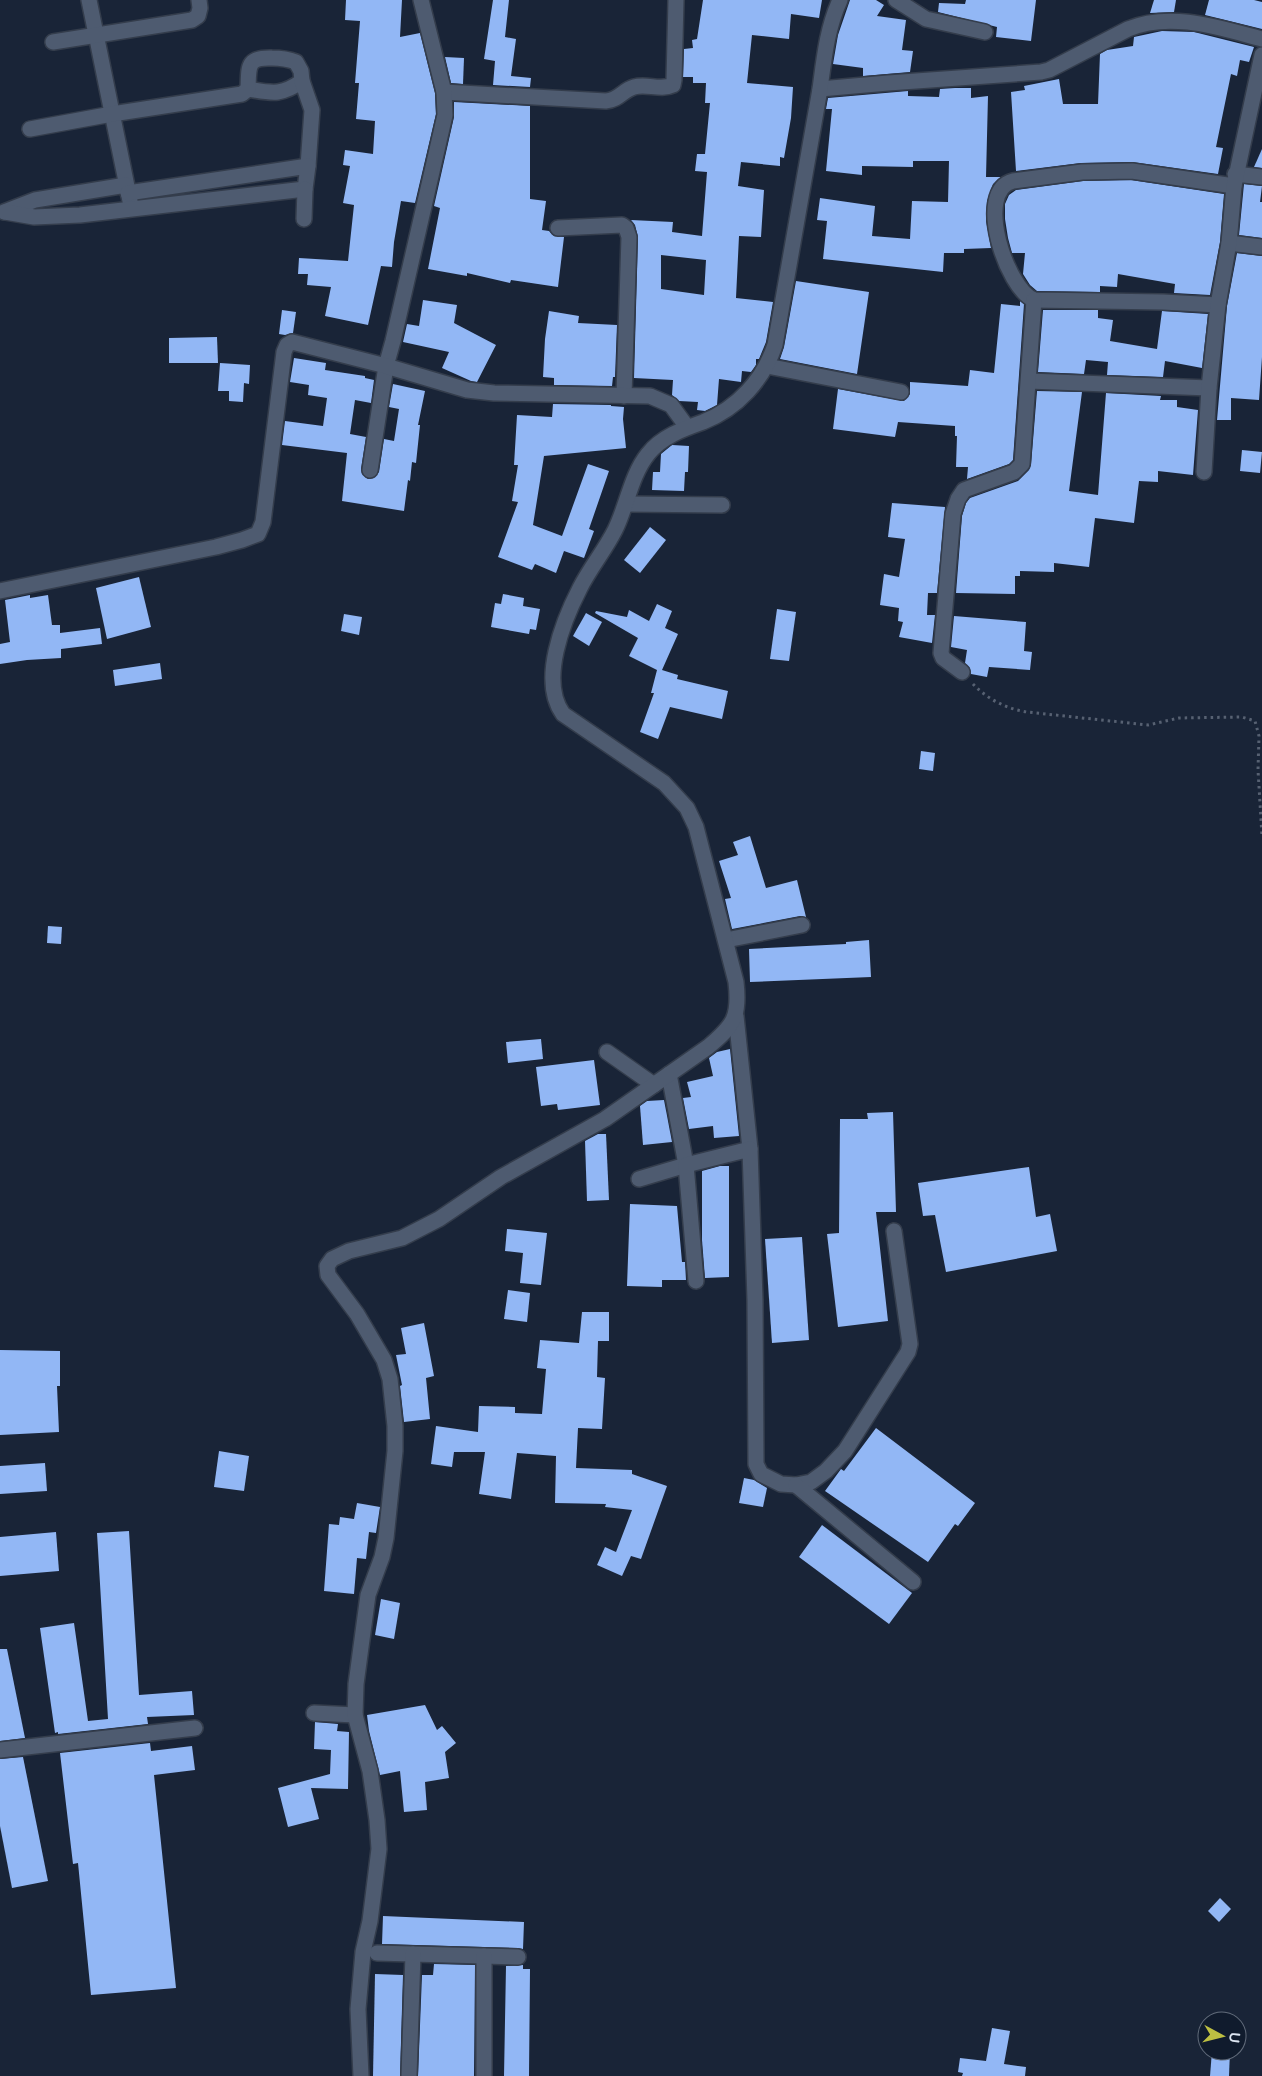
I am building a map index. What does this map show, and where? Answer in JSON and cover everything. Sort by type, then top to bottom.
[{"type":"street","points":[[88,0],[131,210]]},
{"type":"street","points":[[53,42],[192,20],[198,16],[199,0]]},
{"type":"street","points":[[370,470],[386,366],[445,115],[444,92],[420,0]]},
{"type":"street","points":[[444,92],[606,101],[618,99],[634,86],[668,88],[673,85],[674,80],[676,0]]},
{"type":"street","points":[[840,0],[832,18],[824,56],[820,90],[775,344],[767,366],[748,392],[718,415],[687,427],[658,443],[647,454],[637,472],[615,529],[580,587],[566,620],[555,651],[554,687],[557,706],[563,714],[664,783],[680,798],[696,827],[736,982],[738,1001],[736,1016],[750,1149],[755,1300],[756,1464],[761,1474],[769,1479],[781,1484],[796,1485],[811,1482],[826,1471],[845,1451],[908,1352],[910,1344],[894,1231]]},
{"type":"street","points":[[896,0],[926,19],[985,32]]},
{"type":"street","points":[[820,90],[1041,72],[1049,70],[1128,29],[1151,23],[1172,21],[1193,23],[1262,39]]},
{"type":"street","points":[[1204,472],[1209,388],[1218,305],[1229,243],[1234,180],[1262,55]]},
{"type":"street","points":[[30,129],[242,94],[248,89],[249,67],[253,60],[259,58],[286,58],[296,62],[301,71],[302,81],[312,110],[304,219]]},
{"type":"street","points":[[248,89],[268,92],[288,91],[302,81]]},
{"type":"street","points":[[2,212],[35,200],[308,166]]},
{"type":"street","points":[[1218,305],[1163,302],[1034,300],[1024,294],[999,249],[996,209],[998,195],[1001,187],[1006,183],[1082,172],[1132,171],[1234,180],[1262,177]]},
{"type":"street","points":[[2,212],[34,217],[80,215],[305,189]]},
{"type":"street","points":[[558,228],[622,224],[626,228],[629,237],[624,396]]},
{"type":"street","points":[[1229,243],[1262,248]]},
{"type":"street","points":[[962,672],[943,658],[941,653],[953,514],[958,499],[964,490],[1014,472],[1022,464],[1034,300]]},
{"type":"street","points":[[0,591],[216,547],[258,534],[263,522],[284,352],[287,345],[292,342],[386,366],[467,390],[494,393],[650,396],[671,405],[687,427]]},
{"type":"street","points":[[767,366],[901,392]]},
{"type":"street","points":[[1029,381],[1209,388]]},
{"type":"street","points":[[626,504],[722,505]]},
{"type":"street","points":[[726,940],[802,925]]},
{"type":"street","points":[[361,2076],[358,2009],[363,1952],[372,1912],[379,1849],[378,1820],[370,1771],[355,1715],[356,1684],[364,1615],[368,1595],[382,1556],[390,1511],[395,1426],[390,1379],[384,1360],[357,1314],[328,1275],[327,1266],[332,1259],[349,1251],[402,1238],[439,1219],[501,1177],[605,1119],[722,1034],[736,1016]]},
{"type":"street","points":[[607,1052],[654,1085]]},
{"type":"street","points":[[669,1074],[686,1165],[696,1281]]},
{"type":"street","points":[[639,1179],[750,1149]]},
{"type":"street","points":[[796,1485],[913,1582]]},
{"type":"street","points":[[314,1713],[355,1715]]},
{"type":"street","points":[[0,1750],[195,1728]]},
{"type":"street","points":[[377,1953],[518,1957]]},
{"type":"street","points":[[409,2076],[413,1954]]},
{"type":"street","points":[[484,1956],[484,2076]]},
{"type":"path","points":[[962,672],[985,695],[1010,709],[1027,712],[1125,721],[1148,725],[1179,718],[1242,717],[1255,721],[1259,736],[1258,770],[1262,836]]},
{"type":"building","points":[[346,0],[402,0],[400,37],[420,33],[435,93],[436,114],[415,203],[401,201],[392,267],[381,266],[368,325],[325,316],[331,287],[307,285],[308,274],[298,274],[299,258],[348,261],[354,205],[343,203],[350,166],[343,165],[345,150],[373,154],[375,121],[356,119],[359,83],[355,83],[360,21],[345,20]]},
{"type":"building","points":[[493,0],[509,0],[505,37],[516,39],[511,76],[531,78],[530,87],[493,85],[495,61],[484,59]]},
{"type":"building","points":[[703,0],[822,0],[819,18],[791,14],[789,39],[752,35],[747,83],[793,87],[791,118],[784,158],[780,157],[780,166],[741,162],[738,186],[764,190],[761,237],[739,236],[736,298],[773,302],[766,342],[759,359],[756,359],[756,365],[751,372],[742,371],[741,382],[719,379],[717,405],[705,411],[697,410],[698,402],[679,401],[672,395],[673,380],[634,378],[638,237],[635,225],[631,220],[673,222],[672,232],[702,236],[707,172],[695,171],[697,154],[705,154],[710,103],[705,103],[706,83],[693,83],[693,77],[683,77],[684,49],[693,48],[692,40],[697,39]],"holes":[[[661,255],[706,260],[704,295],[661,289]]]},
{"type":"building","points":[[850,0],[876,0],[884,5],[877,16],[906,20],[902,50],[913,51],[910,72],[863,76],[863,68],[833,64],[838,35]]},
{"type":"building","points":[[966,0],[1036,0],[1031,41],[996,37],[997,27],[938,12],[939,3],[965,4]]},
{"type":"building","points":[[1154,0],[1176,0],[1174,12],[1150,13]]},
{"type":"building","points":[[1209,0],[1254,0],[1262,2],[1262,29],[1205,15]]},
{"type":"building","points":[[1162,31],[1194,32],[1254,47],[1249,62],[1240,60],[1237,76],[1231,74],[1216,147],[1223,148],[1218,174],[1132,162],[1081,163],[1016,171],[1011,92],[1025,90],[1024,86],[1059,79],[1063,104],[1098,104],[1100,54],[1107,50],[1133,46],[1134,37]]},
{"type":"building","points":[[445,57],[464,58],[463,84],[451,83]]},
{"type":"building","points":[[971,88],[971,98],[988,96],[986,177],[1001,177],[993,184],[987,201],[986,221],[991,248],[964,249],[964,253],[944,253],[943,272],[823,259],[827,221],[817,220],[820,198],[875,206],[872,236],[910,239],[912,201],[948,202],[949,161],[913,161],[913,167],[862,166],[862,175],[826,171],[832,109],[826,109],[828,98],[908,91],[908,96],[939,97],[940,89]]},
{"type":"building","points":[[454,102],[530,106],[530,199],[546,201],[542,230],[549,231],[554,236],[564,237],[558,287],[511,280],[510,283],[467,273],[467,276],[428,269],[440,208],[434,206],[454,117]]},
{"type":"building","points":[[1262,149],[1262,168],[1254,167]]},
{"type":"building","points":[[1131,180],[1224,194],[1220,242],[1210,295],[1174,293],[1175,284],[1118,274],[1117,287],[1100,286],[1100,292],[1037,291],[1030,285],[1023,274],[1025,253],[1012,253],[1008,238],[1005,204],[1009,195],[1016,190],[1083,181]]},
{"type":"building","points":[[1244,184],[1262,186],[1260,202],[1262,202],[1262,238],[1239,235]]},
{"type":"building","points":[[1237,253],[1262,256],[1262,357],[1259,400],[1231,398],[1231,420],[1217,420],[1227,306]]},
{"type":"building","points":[[796,281],[869,292],[857,374],[780,359],[784,347]]},
{"type":"building","points":[[423,300],[457,305],[454,323],[496,345],[477,382],[442,368],[449,352],[403,342],[407,324],[419,326]]},
{"type":"building","points":[[1020,301],[1024,304],[1013,460],[1009,464],[967,479],[968,467],[956,467],[957,436],[955,436],[955,426],[898,422],[895,437],[833,429],[838,389],[904,401],[910,394],[910,382],[968,386],[970,370],[994,373],[1001,304],[1020,306]]},
{"type":"building","points":[[282,310],[296,312],[293,333],[279,334]]},
{"type":"building","points":[[1043,310],[1098,310],[1098,318],[1113,320],[1110,341],[1157,349],[1162,311],[1208,314],[1202,368],[1165,361],[1163,377],[1107,375],[1108,362],[1086,360],[1084,374],[1038,372]]},
{"type":"building","points":[[549,311],[579,316],[578,323],[617,325],[615,377],[613,377],[612,386],[554,385],[554,378],[543,377]]},
{"type":"building","points":[[217,337],[218,363],[169,363],[169,338]]},
{"type":"building","points":[[294,358],[326,363],[325,370],[365,376],[365,378],[374,380],[371,403],[355,400],[350,434],[366,437],[361,469],[362,474],[368,479],[374,478],[379,472],[384,439],[394,441],[399,409],[389,407],[393,384],[425,391],[418,425],[420,425],[416,463],[412,462],[404,511],[342,501],[347,453],[282,445],[285,421],[323,426],[327,398],[308,395],[309,385],[290,382]]},
{"type":"building","points":[[220,363],[250,365],[249,384],[244,383],[243,402],[229,401],[229,391],[218,391]]},
{"type":"building","points":[[1037,391],[1082,392],[1069,491],[1098,495],[1106,393],[1161,396],[1160,400],[1177,400],[1177,407],[1198,410],[1193,475],[1158,471],[1158,482],[1139,481],[1134,523],[1095,518],[1089,567],[1054,563],[1054,572],[1020,571],[1020,576],[1015,576],[1015,594],[956,593],[962,516],[966,503],[970,498],[1018,481],[1029,470]]},
{"type":"building","points":[[553,404],[624,407],[623,419],[626,448],[544,456],[533,525],[562,536],[588,464],[609,471],[589,529],[594,531],[584,558],[564,551],[556,573],[535,564],[532,570],[498,557],[518,502],[512,501],[518,465],[514,465],[517,415],[552,417]]},
{"type":"building","points":[[672,445],[689,446],[688,472],[685,472],[684,491],[652,490],[653,472],[660,472],[661,454]]},
{"type":"building","points":[[1242,450],[1262,452],[1260,473],[1240,471]]},
{"type":"building","points":[[892,503],[945,507],[937,593],[928,593],[927,615],[935,615],[932,643],[899,637],[903,622],[898,621],[899,608],[880,605],[884,574],[899,577],[905,539],[888,537]]},
{"type":"building","points":[[650,527],[666,540],[640,573],[624,560]]},
{"type":"building","points":[[139,577],[151,627],[107,639],[96,588]]},
{"type":"building","points":[[503,594],[524,598],[523,606],[540,609],[536,630],[530,629],[529,634],[491,627],[495,603],[501,604]]},
{"type":"building","points":[[30,595],[30,598],[48,595],[52,625],[60,625],[60,633],[100,628],[102,644],[61,649],[61,658],[0,664],[0,644],[10,642],[5,600]]},
{"type":"building","points":[[657,604],[672,611],[665,628],[678,634],[662,670],[678,675],[677,679],[728,691],[722,719],[670,707],[658,739],[640,732],[654,693],[651,693],[657,670],[629,656],[638,638],[595,613],[596,611],[627,617],[629,610],[649,621]]},
{"type":"building","points":[[777,609],[796,612],[789,661],[770,659]]},
{"type":"building","points":[[586,613],[602,622],[589,646],[573,636]]},
{"type":"building","points":[[344,614],[362,617],[359,635],[341,631]]},
{"type":"building","points":[[954,616],[1026,622],[1024,651],[1032,652],[1030,670],[989,667],[987,677],[971,674],[970,668],[965,663],[967,650],[951,647]]},
{"type":"building","points":[[160,663],[162,679],[115,686],[113,670]]},
{"type":"building","points":[[921,751],[935,753],[933,771],[919,769]]},
{"type":"building","points":[[750,836],[766,888],[797,880],[806,917],[800,916],[732,929],[725,899],[731,898],[719,861],[738,855],[733,842]]},
{"type":"building","points":[[48,926],[62,927],[61,944],[47,943]]},
{"type":"building","points":[[869,940],[871,977],[750,982],[749,949],[846,944],[846,942]]},
{"type":"building","points":[[541,1039],[543,1059],[508,1063],[506,1042]]},
{"type":"building","points":[[730,1049],[739,1136],[714,1138],[713,1126],[689,1129],[683,1098],[691,1097],[687,1082],[713,1076],[709,1058],[717,1052]]},
{"type":"building","points":[[594,1060],[600,1105],[558,1110],[557,1104],[541,1106],[536,1067]]},
{"type":"building","points":[[664,1100],[672,1142],[643,1145],[640,1106],[647,1101]]},
{"type":"building","points":[[893,1112],[896,1212],[876,1212],[888,1321],[838,1327],[827,1234],[839,1233],[840,1119],[868,1119],[867,1113]]},
{"type":"building","points":[[598,1134],[606,1134],[609,1200],[587,1201],[585,1141]]},
{"type":"building","points":[[720,1166],[729,1166],[729,1277],[705,1278],[702,1240],[702,1171]]},
{"type":"building","points":[[1029,1167],[1036,1217],[1050,1214],[1057,1251],[946,1272],[935,1215],[923,1216],[918,1183]]},
{"type":"building","points":[[630,1204],[677,1206],[682,1262],[685,1262],[686,1280],[662,1280],[662,1287],[627,1286]]},
{"type":"building","points":[[507,1229],[547,1233],[541,1285],[520,1283],[523,1253],[505,1251]]},
{"type":"building","points":[[802,1237],[809,1340],[772,1343],[765,1239]]},
{"type":"building","points":[[508,1290],[530,1293],[527,1322],[504,1319]]},
{"type":"building","points":[[582,1312],[609,1312],[609,1341],[598,1341],[597,1377],[605,1378],[602,1429],[578,1428],[576,1468],[632,1470],[632,1474],[667,1486],[641,1559],[631,1556],[622,1576],[597,1565],[605,1547],[616,1552],[632,1510],[605,1507],[606,1504],[555,1503],[556,1456],[517,1453],[511,1499],[479,1494],[485,1452],[454,1452],[452,1467],[431,1464],[436,1426],[478,1432],[479,1406],[515,1407],[515,1413],[542,1414],[546,1369],[537,1368],[540,1340],[579,1343]]},
{"type":"building","points":[[424,1323],[434,1376],[426,1378],[430,1419],[404,1422],[400,1386],[402,1385],[396,1355],[406,1354],[401,1328]]},
{"type":"building","points":[[0,1350],[60,1351],[60,1386],[57,1386],[59,1432],[0,1435]]},
{"type":"building","points":[[876,1428],[975,1503],[958,1526],[955,1524],[928,1562],[825,1491],[841,1469],[844,1471]]},
{"type":"building","points":[[219,1451],[249,1456],[244,1491],[214,1487]]},
{"type":"building","points":[[45,1463],[47,1491],[0,1494],[0,1466]]},
{"type":"building","points":[[744,1478],[754,1480],[767,1488],[763,1507],[739,1503]]},
{"type":"building","points":[[357,1503],[380,1507],[376,1533],[369,1532],[366,1559],[357,1558],[354,1594],[324,1591],[329,1524],[339,1525],[340,1517],[354,1519]]},
{"type":"building","points":[[822,1525],[912,1593],[889,1624],[799,1557]]},
{"type":"building","points":[[129,1531],[139,1695],[192,1691],[194,1715],[147,1717],[148,1724],[55,1733],[40,1628],[74,1623],[88,1721],[108,1719],[97,1533]]},
{"type":"building","points":[[56,1532],[59,1571],[0,1576],[0,1537]]},
{"type":"building","points":[[381,1599],[400,1603],[394,1639],[375,1635]]},
{"type":"building","points":[[0,1649],[7,1649],[25,1738],[0,1741]]},
{"type":"building","points":[[425,1705],[437,1730],[442,1726],[456,1743],[445,1752],[449,1778],[425,1782],[427,1810],[404,1812],[400,1771],[380,1775],[367,1715]]},
{"type":"building","points":[[315,1722],[338,1724],[337,1731],[349,1732],[348,1789],[311,1788],[319,1819],[288,1827],[278,1788],[330,1774],[331,1750],[314,1749]]},
{"type":"building","points":[[150,1743],[151,1751],[192,1746],[195,1770],[154,1775],[176,1988],[91,1995],[78,1863],[73,1864],[60,1753]]},
{"type":"building","points":[[23,1757],[48,1881],[12,1888],[0,1826],[0,1759]]},
{"type":"building","points":[[1220,1898],[1231,1909],[1219,1922],[1208,1911]]},
{"type":"building","points":[[383,1916],[524,1922],[523,1949],[382,1944]]},
{"type":"building","points":[[434,1964],[475,1965],[474,2076],[418,2076],[422,1975],[433,1975]]},
{"type":"building","points":[[523,1965],[523,1969],[530,1969],[529,2076],[504,2076],[506,1966]]},
{"type":"building","points":[[375,1974],[403,1975],[400,2076],[373,2076]]},
{"type":"building","points":[[992,2028],[1010,2031],[1004,2064],[1026,2067],[1025,2076],[962,2076],[963,2073],[958,2072],[960,2058],[986,2061]]},
{"type":"building","points":[[1211,2061],[1230,2061],[1229,2076],[1210,2076]]}]
